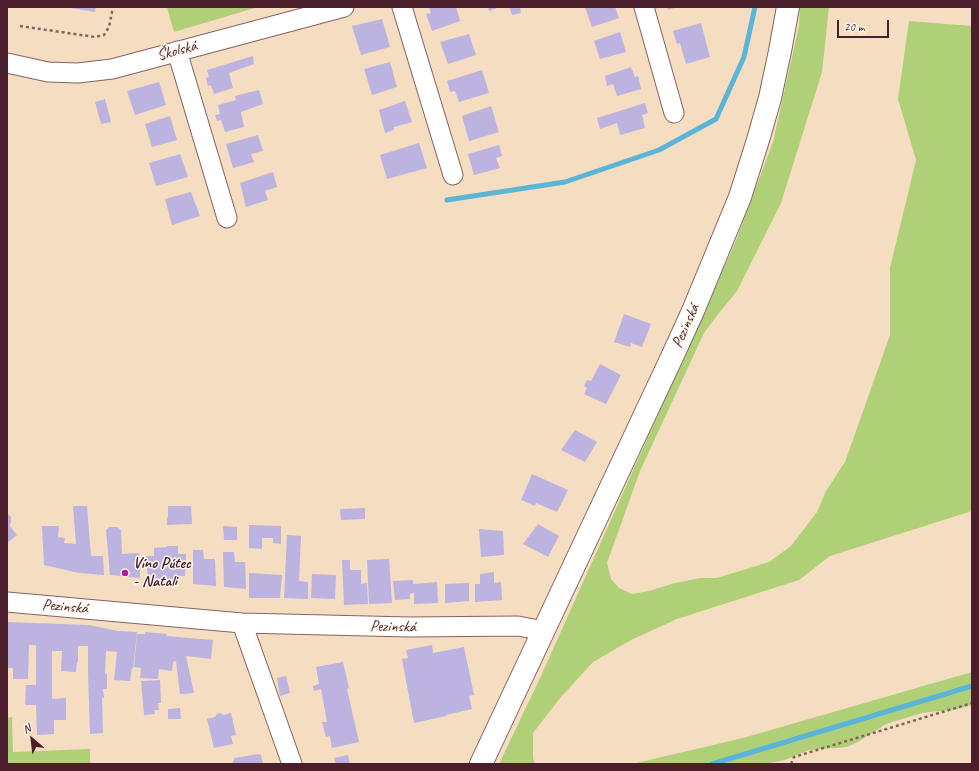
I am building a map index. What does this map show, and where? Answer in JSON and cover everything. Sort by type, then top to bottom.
[{"type":"main road","name":"Pezinská","points":[[481,764],[693,311],[740,197],[770,98],[788,7]]},
{"type":"street","name":"Školská","points":[[7,64],[48,72],[78,73],[112,69],[344,7]]},
{"type":"street","points":[[402,7],[453,175]]},
{"type":"street","points":[[644,7],[674,113]]},
{"type":"street","points":[[177,52],[227,218]]},
{"type":"street","name":"Pezinská","points":[[7,602],[242,623],[409,627],[518,626],[544,631]]},
{"type":"street","points":[[242,623],[292,764]]},
{"type":"path","points":[[20,26],[95,37],[104,35],[109,27],[113,7]]},
{"type":"path","points":[[791,764],[794,757],[972,703]]},
{"type":"green space","points":[[167,7],[258,7],[174,32]]},
{"type":"green space","points":[[800,7],[829,7],[822,72],[781,203],[737,291],[704,333],[640,471],[607,563],[611,579],[619,588],[632,594],[701,578],[717,578],[769,562],[791,546],[817,512],[826,491],[845,462],[890,335],[890,268],[916,160],[898,99],[909,21],[972,26],[972,511],[830,556],[799,580],[677,619],[631,640],[593,662],[561,697],[533,733],[533,758],[535,764],[499,764],[541,676],[735,243],[773,142],[799,26]]},
{"type":"green space","points":[[972,672],[972,705],[958,709],[922,713],[886,724],[858,742],[847,747],[809,750],[785,760],[765,764],[632,764],[743,738]]},
{"type":"green space","points":[[12,717],[13,752],[90,749],[90,764],[7,764],[7,718]]},
{"type":"building","points":[[71,7],[96,7],[95,12]]},
{"type":"building","points":[[429,7],[456,7],[460,21],[432,31],[426,14],[431,13]]},
{"type":"building","points":[[488,7],[500,7],[489,11]]},
{"type":"building","points":[[509,7],[520,7],[521,13],[512,15]]},
{"type":"building","points":[[585,7],[615,7],[619,18],[592,27]]},
{"type":"building","points":[[667,7],[677,7],[668,10]]},
{"type":"building","points":[[382,19],[390,47],[361,55],[352,26]]},
{"type":"building","points":[[701,23],[710,57],[686,64],[680,43],[677,44],[673,31]]},
{"type":"building","points":[[620,32],[626,52],[600,59],[594,41]]},
{"type":"building","points":[[469,34],[476,55],[448,64],[440,42]]},
{"type":"building","points":[[253,56],[254,64],[229,73],[233,88],[214,94],[211,85],[208,86],[206,78],[209,77],[207,70]]},
{"type":"building","points":[[390,62],[397,87],[372,95],[364,69]]},
{"type":"building","points":[[631,67],[635,77],[638,76],[641,89],[617,96],[613,84],[607,86],[605,76]]},
{"type":"building","points":[[482,70],[489,93],[459,102],[455,91],[450,92],[447,81]]},
{"type":"building","points":[[159,82],[166,105],[135,115],[127,91]]},
{"type":"building","points":[[259,90],[263,104],[241,112],[244,127],[225,132],[221,120],[217,121],[215,115],[220,114],[218,105],[236,100],[235,96]]},
{"type":"building","points":[[105,99],[111,122],[101,124],[95,102]]},
{"type":"building","points":[[405,101],[412,122],[394,127],[394,130],[385,133],[379,110]]},
{"type":"building","points":[[645,103],[648,113],[642,115],[645,128],[620,135],[617,123],[600,129],[597,118]]},
{"type":"building","points":[[491,106],[499,132],[469,141],[462,116]]},
{"type":"building","points":[[170,116],[177,140],[152,147],[145,124]]},
{"type":"building","points":[[258,135],[263,151],[251,154],[254,162],[233,168],[226,144]]},
{"type":"building","points":[[419,143],[427,168],[387,179],[380,155]]},
{"type":"building","points":[[499,145],[502,156],[496,158],[500,168],[474,175],[468,154]]},
{"type":"building","points":[[180,154],[188,177],[156,186],[149,163]]},
{"type":"building","points":[[273,172],[277,187],[265,191],[268,200],[246,207],[240,183]]},
{"type":"building","points":[[191,192],[200,216],[172,225],[165,199]]},
{"type":"building","points":[[624,314],[651,324],[642,347],[631,343],[630,347],[614,342]]},
{"type":"building","points":[[600,364],[621,375],[606,404],[584,394],[587,388],[584,386],[587,380],[591,381]]},
{"type":"building","points":[[575,430],[597,442],[585,462],[561,450]]},
{"type":"building","points":[[532,474],[568,490],[557,512],[536,503],[535,506],[521,500]]},
{"type":"building","points":[[73,506],[87,506],[91,556],[103,556],[104,575],[79,573],[44,565],[42,526],[59,526],[58,537],[65,538],[64,543],[76,544]]},
{"type":"building","points":[[168,506],[191,506],[192,524],[167,525]]},
{"type":"building","points":[[365,508],[365,519],[341,520],[340,509]]},
{"type":"building","points":[[7,513],[11,517],[10,526],[17,535],[7,543]]},
{"type":"building","points":[[538,524],[559,536],[548,557],[523,544]]},
{"type":"building","points":[[249,525],[281,526],[281,544],[273,543],[273,538],[262,538],[262,549],[249,548]]},
{"type":"building","points":[[223,526],[237,527],[237,540],[224,540]]},
{"type":"building","points":[[109,527],[117,527],[121,530],[122,554],[139,553],[140,578],[110,575],[106,530]]},
{"type":"building","points":[[479,529],[503,531],[504,555],[481,557]]},
{"type":"building","points":[[287,535],[301,536],[299,581],[308,582],[308,599],[284,598]]},
{"type":"building","points":[[178,546],[178,554],[186,554],[185,576],[177,576],[177,580],[148,578],[146,556],[154,556],[154,548]]},
{"type":"building","points":[[193,550],[203,550],[204,559],[215,559],[216,586],[193,584]]},
{"type":"building","points":[[223,552],[234,552],[235,562],[245,562],[246,589],[224,587]]},
{"type":"building","points":[[389,559],[392,603],[369,604],[367,560]]},
{"type":"building","points":[[342,560],[350,560],[350,570],[361,570],[361,584],[367,583],[368,604],[344,605]]},
{"type":"building","points":[[494,572],[494,583],[501,582],[502,600],[475,602],[475,584],[480,584],[480,574]]},
{"type":"building","points":[[249,573],[282,575],[280,598],[249,598]]},
{"type":"building","points":[[312,574],[336,575],[335,599],[311,598]]},
{"type":"building","points":[[413,580],[413,584],[437,582],[438,603],[414,604],[414,593],[410,594],[410,599],[395,600],[393,581]]},
{"type":"building","points":[[469,583],[469,601],[445,603],[445,584]]},
{"type":"building","points":[[7,622],[89,625],[118,631],[137,632],[133,669],[132,668],[130,681],[114,680],[117,652],[106,651],[105,674],[107,674],[107,689],[103,689],[104,698],[102,698],[103,733],[90,734],[88,646],[78,646],[78,662],[76,672],[61,671],[62,651],[52,651],[52,699],[66,698],[66,720],[54,720],[54,734],[37,735],[36,705],[25,705],[26,685],[36,685],[36,645],[29,645],[28,679],[13,679],[13,668],[7,668]]},
{"type":"building","points":[[145,632],[167,634],[166,636],[213,640],[211,659],[186,656],[194,693],[180,694],[176,661],[173,662],[172,671],[159,669],[158,679],[140,678],[141,668],[134,667],[137,634],[145,634]]},
{"type":"building","points":[[432,645],[433,653],[464,647],[474,695],[469,696],[472,709],[414,723],[402,659],[408,658],[406,650]]},
{"type":"building","points":[[343,662],[349,688],[347,689],[359,742],[332,748],[330,736],[326,737],[322,722],[327,722],[321,689],[314,691],[313,686],[319,684],[316,667]]},
{"type":"building","points":[[286,676],[290,693],[280,696],[277,678]]},
{"type":"building","points":[[160,680],[161,703],[158,703],[159,710],[154,710],[155,714],[144,715],[141,681]]},
{"type":"building","points":[[180,708],[181,719],[168,719],[168,709]]},
{"type":"building","points":[[220,713],[224,715],[231,713],[236,735],[231,736],[233,744],[214,748],[207,719],[215,717]]},
{"type":"building","points":[[258,754],[261,755],[263,764],[233,764],[235,758]]},
{"type":"building","points":[[348,755],[350,764],[336,764],[334,758]]},
{"type":"waterway","points":[[447,200],[565,182],[659,150],[716,119],[744,57],[755,7]]},
{"type":"waterway","points":[[712,764],[972,686]]},
{"type":"place","name":"Víno Pútec - Natali","points":[[125,573]]}]
